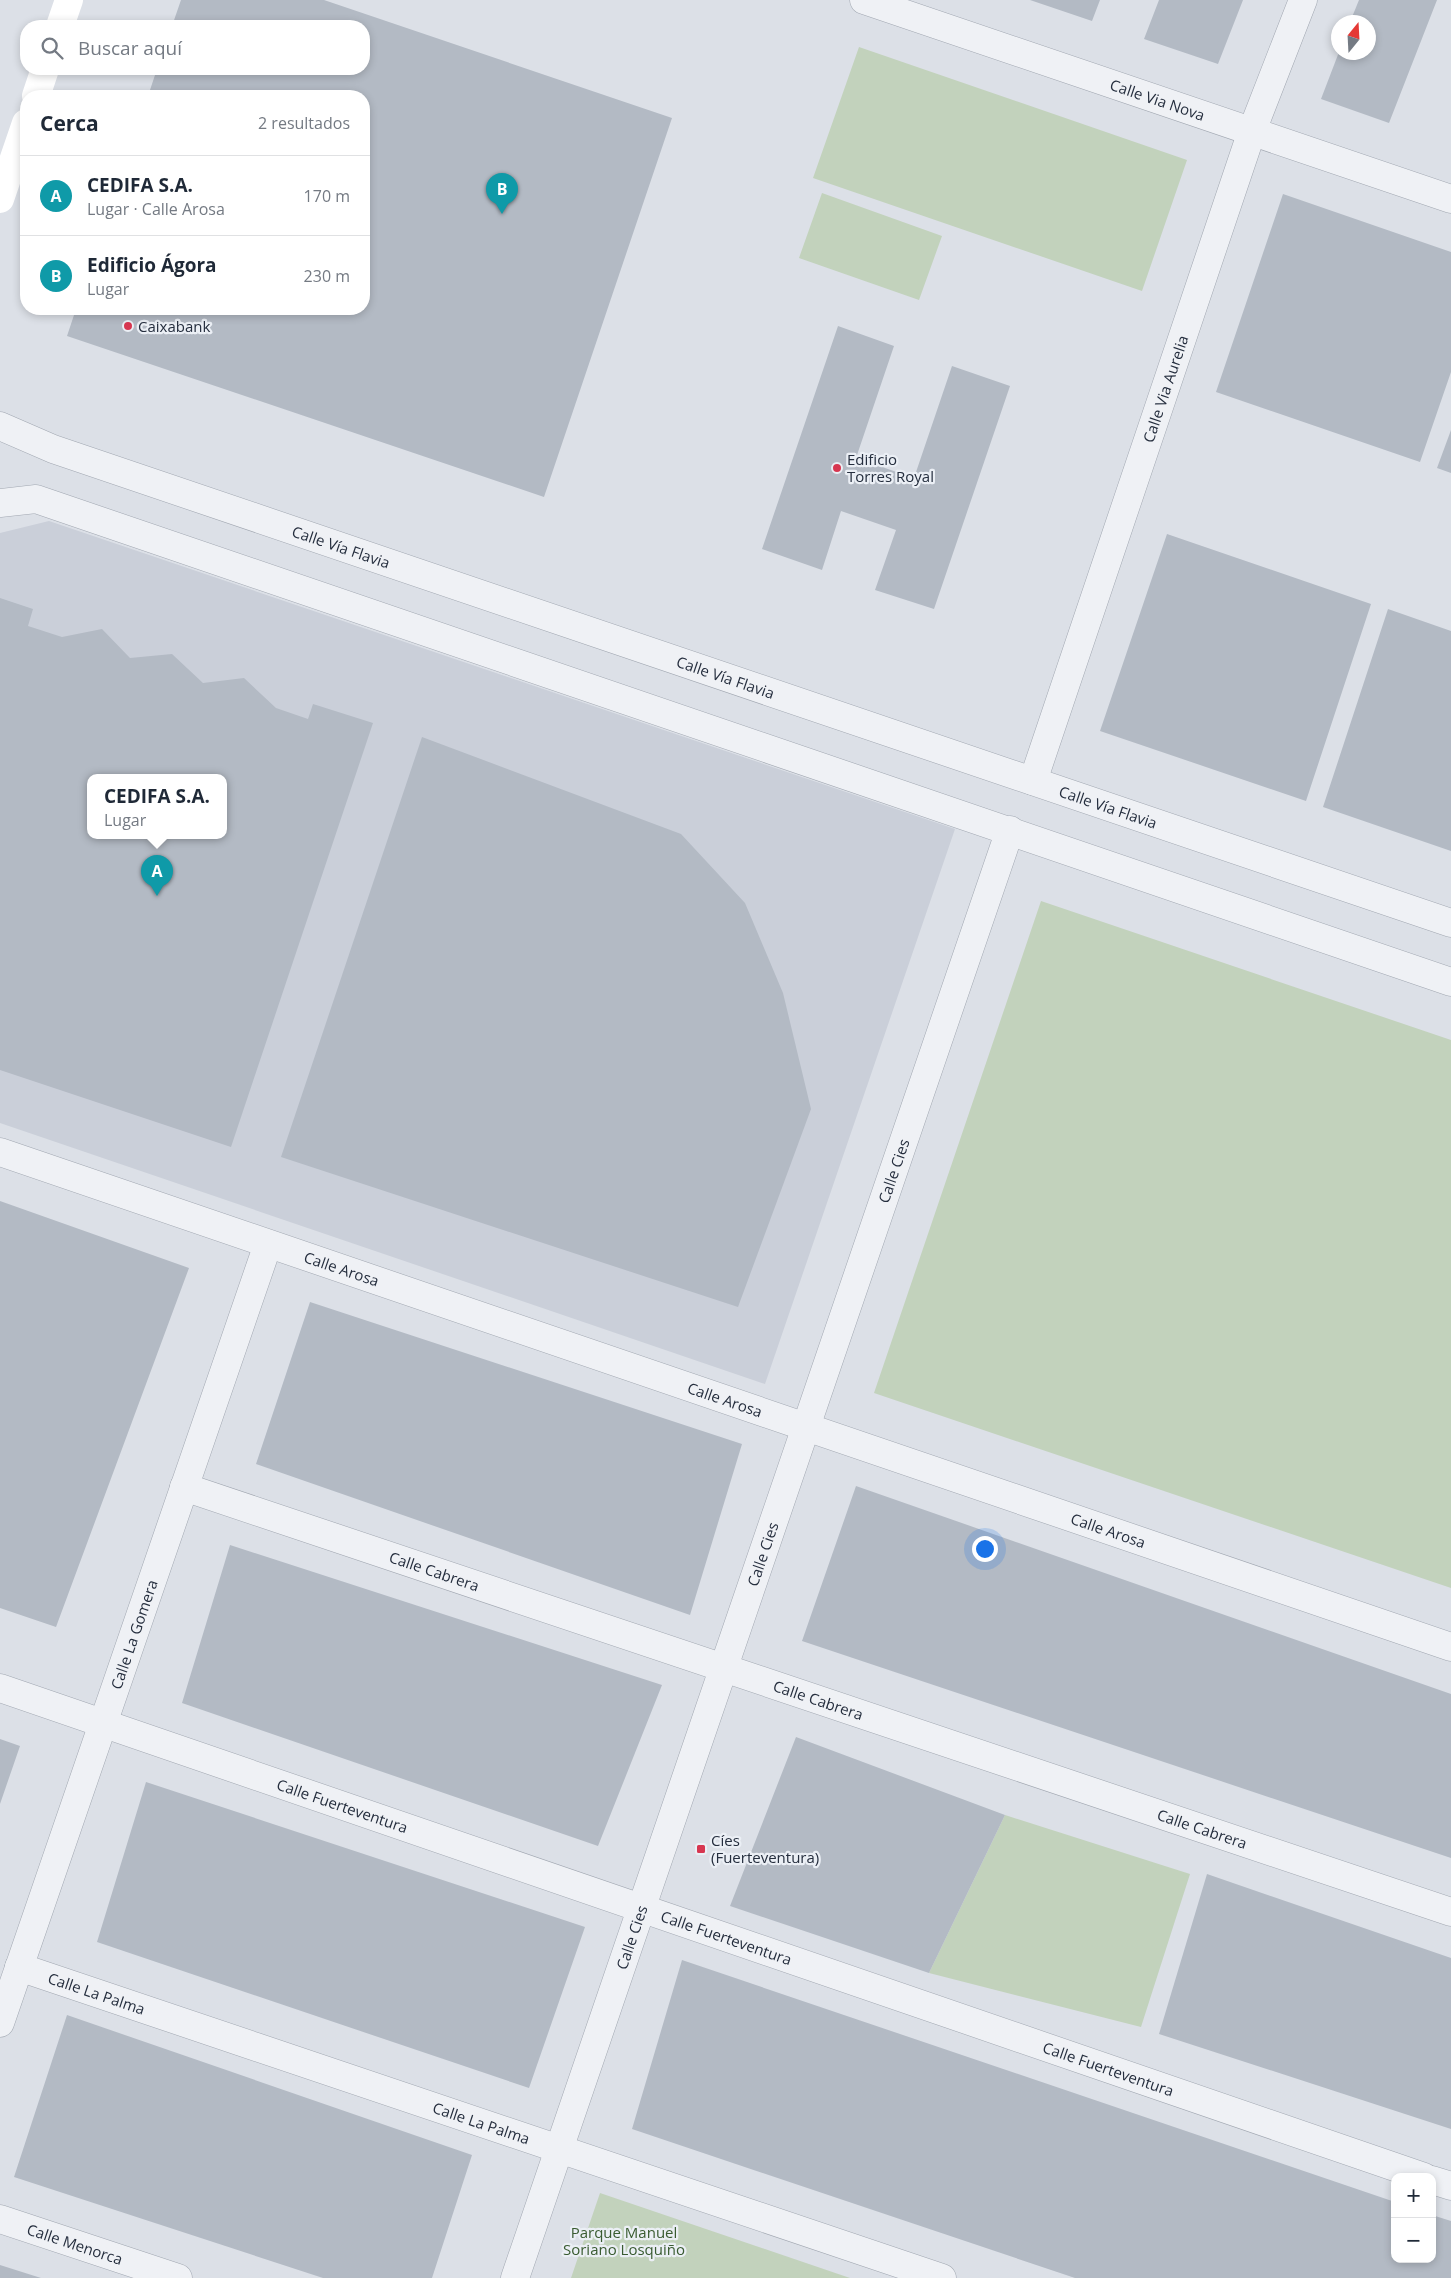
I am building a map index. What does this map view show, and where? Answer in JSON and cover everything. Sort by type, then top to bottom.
[{"type":"street","points":[[62,20],[69,0]]},
{"type":"street","name":"Calle Via Nova","points":[[866,0],[1451,199]]},
{"type":"street","name":"Calle Via Aurelia","points":[[1033,781],[1252,131],[1303,0]]},
{"type":"street","points":[[38,90],[43,75]]},
{"type":"street","points":[[0,199],[20,141]]},
{"type":"street","name":"Calle Vía Flavia","points":[[0,426],[53,448],[1451,923]]},
{"type":"street","points":[[0,502],[36,499],[1451,982]]},
{"type":"street","name":"Calle Cies","points":[[515,2278],[1010,830]]},
{"type":"street","name":"Calle Arosa","points":[[0,1152],[1451,1647]]},
{"type":"street","name":"Calle La Gomera","points":[[0,2023],[268,1244]]},
{"type":"street","name":"Calle Cabrera","points":[[184,1488],[1451,1912]]},
{"type":"street","name":"Calle Fuerteventura","points":[[0,1688],[1412,2173]]},
{"type":"street","name":"Calle La Palma","points":[[19,1967],[942,2278]]},
{"type":"street","points":[[1436,2181],[1451,2186]]},
{"type":"street","name":"Calle Menorca","points":[[0,2219],[178,2278]]},
{"type":"shaded area","points":[[49,521],[955,829],[765,1384],[0,1123],[0,533]]},
{"type":"green space","points":[[859,47],[1187,160],[1142,291],[813,178]]},
{"type":"green space","points":[[822,193],[942,236],[919,300],[799,258]]},
{"type":"green space","points":[[1041,901],[1451,1040],[1451,1588],[874,1393]]},
{"type":"green space","points":[[1005,1815],[1190,1874],[1141,2027],[929,1973]]},
{"type":"green space","name":"Parque Manuel Soriano Losquiño","points":[[600,2193],[850,2278],[571,2278]]},
{"type":"building","points":[[181,0],[324,0],[672,118],[544,497],[67,336],[74,315],[370,315],[370,90],[150,90],[155,75],[370,75],[370,20],[174,20]]},
{"type":"building","points":[[1030,0],[1100,0],[1092,21]]},
{"type":"building","points":[[1159,0],[1243,0],[1218,64],[1144,39]]},
{"type":"building","points":[[1359,0],[1437,0],[1389,123],[1321,99],[1336,60],[1376,60],[1376,15],[1353,15]]},
{"type":"building","points":[[1283,194],[1451,252],[1451,372],[1420,462],[1216,392]]},
{"type":"building","name":"Edificio Torres Royal","points":[[838,326],[894,346],[856,458],[914,478],[952,366],[1010,386],[934,609],[875,590],[896,530],[841,511],[822,570],[762,549]]},
{"type":"building","points":[[1451,430],[1451,473],[1437,468]]},
{"type":"building","points":[[1167,534],[1371,604],[1306,801],[1100,731]]},
{"type":"building","points":[[0,598],[33,609],[28,626],[62,637],[102,629],[130,658],[172,654],[203,683],[244,678],[276,708],[308,719],[313,704],[373,723],[231,1147],[0,1070]]},
{"type":"building","points":[[1388,609],[1451,631],[1451,851],[1323,807]]},
{"type":"building","points":[[422,737],[681,834],[745,903],[783,993],[811,1109],[738,1307],[281,1157]]},
{"type":"building","points":[[0,1201],[189,1268],[56,1627],[0,1608]]},
{"type":"building","points":[[310,1302],[742,1444],[690,1615],[256,1464]]},
{"type":"building","points":[[856,1486],[1451,1694],[1451,1858],[802,1641]]},
{"type":"building","points":[[230,1545],[662,1685],[598,1846],[182,1703]]},
{"type":"building","points":[[796,1737],[1005,1815],[929,1973],[730,1906]]},
{"type":"building","points":[[0,1739],[20,1746],[0,1804]]},
{"type":"building","points":[[146,1782],[585,1927],[529,2088],[97,1942]]},
{"type":"building","points":[[1207,1874],[1451,1958],[1451,2129],[1159,2034]]},
{"type":"building","points":[[682,1960],[1391,2201],[1391,2263],[1436,2263],[1436,2216],[1451,2221],[1451,2278],[1075,2278],[632,2129]]},
{"type":"building","points":[[67,2015],[472,2155],[432,2278],[323,2278],[14,2177]]},
{"type":"building","points":[[0,2265],[41,2278],[0,2278]]},
{"type":"place","name":"Edificio Ágora","points":[[502,214]]},
{"type":"place","name":"Caixabank","points":[[128,326]]},
{"type":"place","name":"Edificio Torres Royal","points":[[837,468]]},
{"type":"place","name":"CEDIFA S.A.","points":[[157,896]]},
{"type":"place","name":"Cíes (Fuerteventura)","points":[[701,1849]]}]
